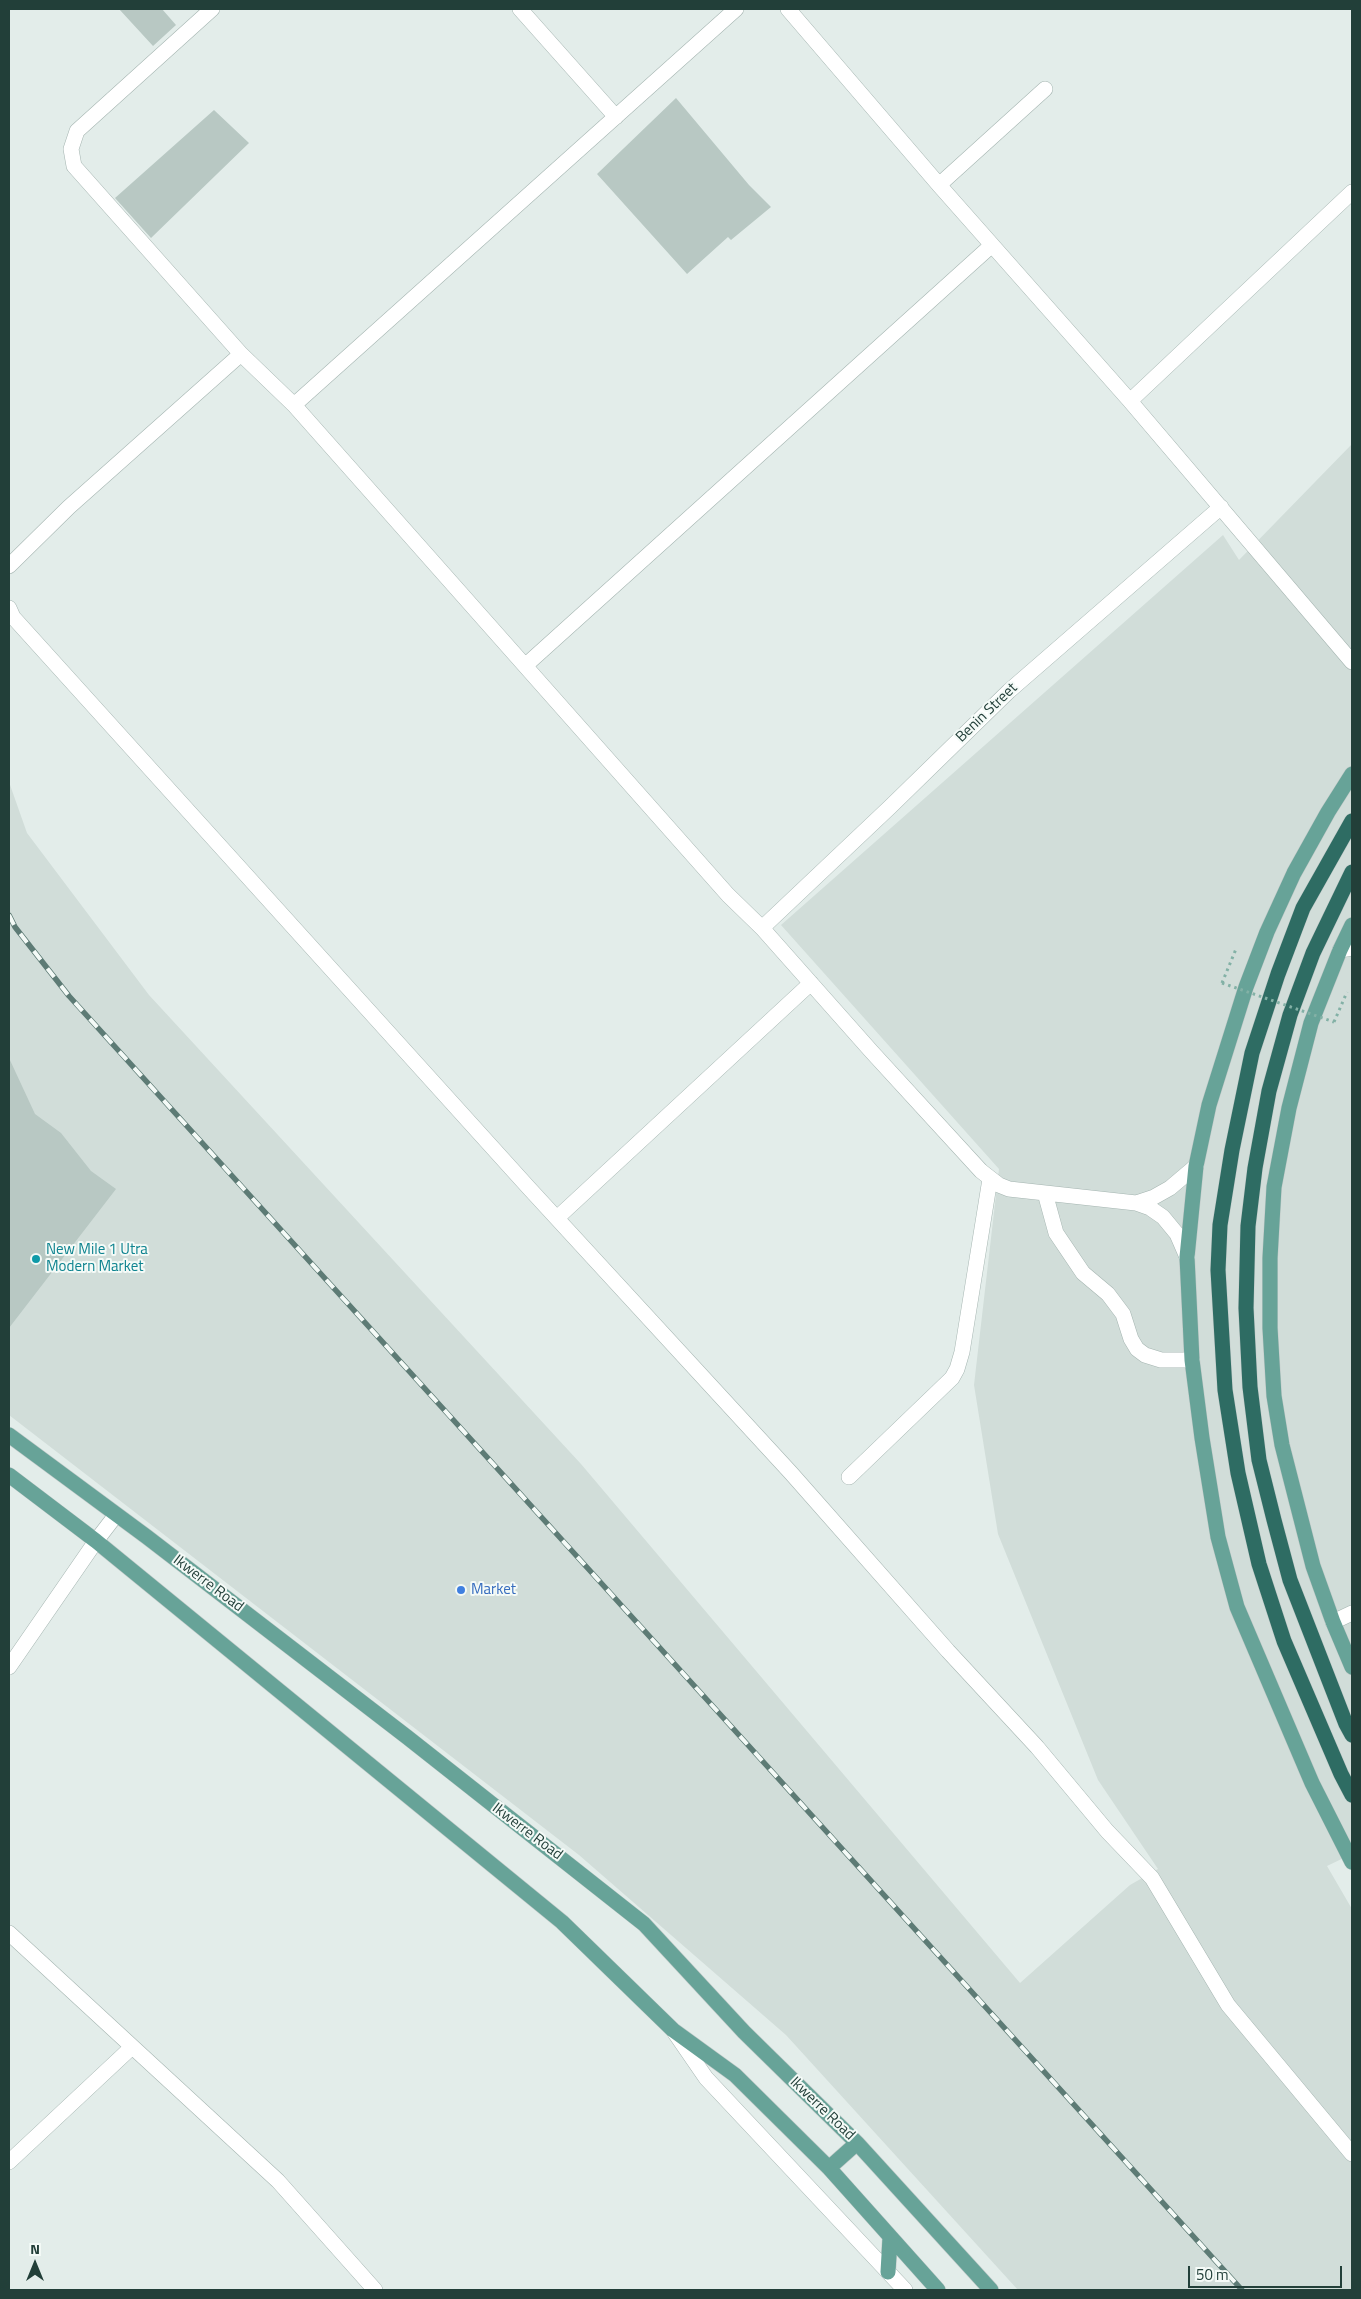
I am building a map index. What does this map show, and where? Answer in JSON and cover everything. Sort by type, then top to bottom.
[{"type":"highway","points":[[1352,821],[1303,908],[1278,974],[1252,1053],[1232,1150],[1220,1225],[1218,1270],[1225,1390],[1238,1473],[1259,1564],[1284,1641],[1341,1774],[1352,1795]]},
{"type":"highway","points":[[1352,872],[1313,953],[1290,1015],[1269,1092],[1254,1168],[1248,1226],[1246,1308],[1250,1388],[1259,1460],[1290,1580],[1352,1735]]},
{"type":"main road","points":[[1352,774],[1294,873],[1267,932],[1225,1049],[1196,1166],[1187,1257],[1192,1360],[1202,1438],[1216,1528],[1237,1607],[1312,1783],[1352,1862]]},
{"type":"main road","points":[[1352,925],[1346,949],[1311,1022],[1289,1108],[1274,1187],[1270,1258],[1270,1328],[1273,1386],[1282,1445],[1314,1566],[1333,1622],[1352,1667]]},
{"type":"main road","name":"Ikwerre Road","points":[[9,1435],[407,1736],[644,1924],[744,2032],[857,2143],[991,2290]]},
{"type":"main road","points":[[9,1474],[96,1541],[562,1922],[673,2030],[735,2075],[829,2168],[938,2290]]},
{"type":"main road","points":[[829,2168],[857,2143]]},
{"type":"main road","points":[[888,2272],[890,2238]]},
{"type":"street","points":[[212,9],[77,131],[71,149],[74,166],[241,354],[294,405],[728,895],[762,928],[955,1144],[990,1179],[1009,1189],[1136,1203],[1150,1208],[1163,1217],[1177,1234],[1187,1257]]},
{"type":"street","points":[[520,9],[616,117]]},
{"type":"street","points":[[294,405],[736,9]]},
{"type":"street","points":[[788,9],[940,186],[1130,401],[1352,661]]},
{"type":"street","points":[[940,186],[1045,89]]},
{"type":"street","points":[[1130,401],[1352,192]]},
{"type":"street","points":[[526,665],[992,245]]},
{"type":"street","points":[[9,566],[69,507],[241,354]]},
{"type":"street","name":"Benin Street","points":[[762,928],[1009,691],[1221,507]]},
{"type":"street","points":[[9,608],[13,617],[790,1473],[948,1651],[1037,1747],[1107,1831],[1152,1878],[1228,2005],[1352,2154]]},
{"type":"street","points":[[557,1218],[811,983]]},
{"type":"street","points":[[1136,1203],[1154,1197],[1170,1188],[1196,1166]]},
{"type":"street","points":[[850,1477],[952,1378],[957,1369],[962,1352],[990,1179]]},
{"type":"street","points":[[1044,1193],[1056,1233],[1083,1273],[1108,1294],[1123,1314],[1136,1349],[1145,1355],[1161,1360],[1192,1360]]},
{"type":"street","points":[[9,1667],[116,1515]]},
{"type":"street","points":[[1333,1622],[1352,1613]]},
{"type":"street","points":[[9,1933],[278,2181],[375,2290]]},
{"type":"street","points":[[673,2030],[706,2078],[905,2290]]},
{"type":"street","points":[[9,2162],[132,2047]]},
{"type":"path","points":[[1236,949],[1222,983],[1334,1022],[1347,992]]},
{"type":"shaded area","points":[[1352,444],[1352,1854],[1327,1866],[1352,1909],[1352,2290],[1018,2290],[786,2035],[579,1855],[9,1415],[9,782],[27,833],[149,995],[581,1464],[1020,1983],[1130,1885],[1158,1869],[1098,1780],[998,1534],[974,1385],[999,1169],[781,925],[1223,535],[1239,560]]},
{"type":"building","points":[[119,9],[162,9],[176,25],[153,46]]},
{"type":"building","points":[[676,98],[749,185],[771,207],[731,240],[728,237],[687,274],[597,174]]},
{"type":"building","points":[[214,110],[249,143],[151,238],[115,198]]},
{"type":"building","name":"New Mile 1 Utra Modern Market","points":[[9,1058],[35,1114],[61,1133],[91,1171],[116,1189],[9,1328]]},
{"type":"railway","points":[[9,915],[15,927],[69,996],[1242,2290]]},
{"type":"place","name":"New Mile 1 Utra Modern Market","points":[[36,1259]]},
{"type":"place","name":"Market","points":[[461,1590]]}]
